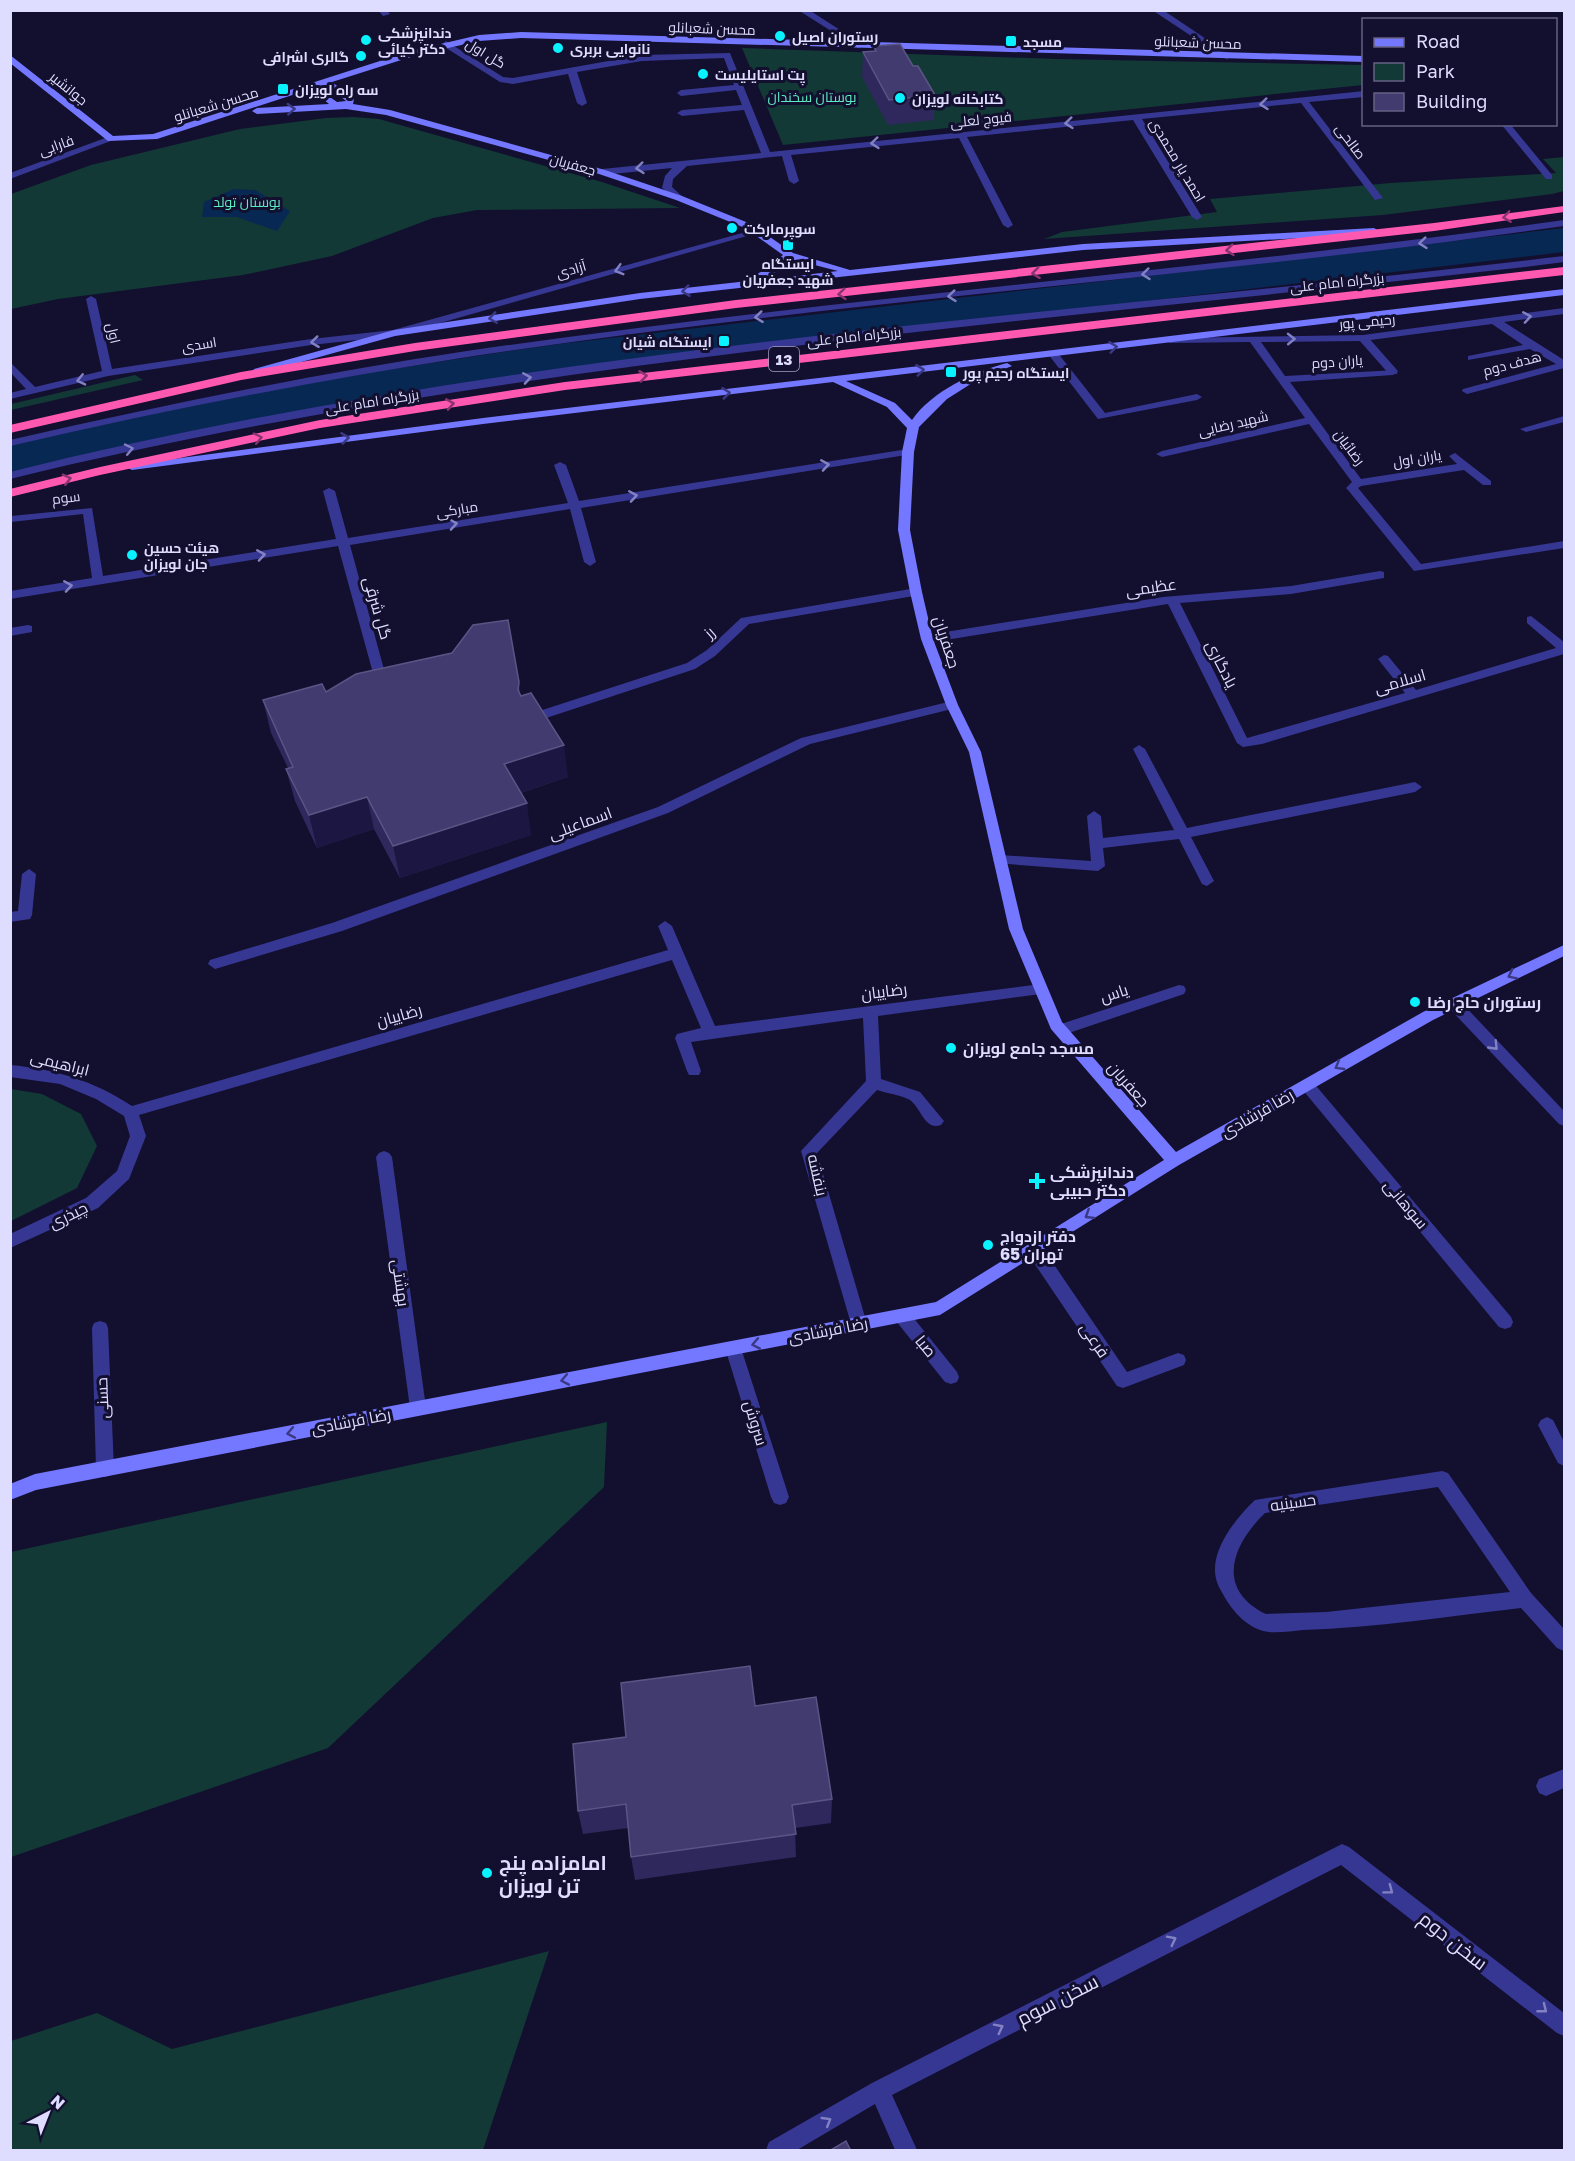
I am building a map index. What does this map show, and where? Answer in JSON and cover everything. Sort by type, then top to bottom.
[{"type":"highway","points":[[10,429],[241,376],[416,347],[736,304],[862,292],[1434,227],[1564,209]]},
{"type":"highway","name":"بزرگراه امام علی","points":[[10,493],[99,471],[320,424],[565,386],[1564,271]]},
{"type":"main road","name":"محسن شعبانلو","points":[[111,139],[154,137],[446,44],[521,35],[1229,57],[1362,59]]},
{"type":"main road","name":"جوانشیر","points":[[10,58],[111,139]]},
{"type":"main road","points":[[320,84],[315,90],[334,104],[346,106]]},
{"type":"main road","points":[[236,112],[346,106]]},
{"type":"main road","name":"جعفریان","points":[[346,106],[387,112],[602,172],[679,198],[748,226],[789,255],[838,269],[866,272]]},
{"type":"main road","points":[[241,376],[394,333],[640,296],[1083,247],[1434,227]]},
{"type":"main road","points":[[731,285],[755,279],[769,272],[789,255]]},
{"type":"main road","points":[[99,471],[370,435],[1564,292]]},
{"type":"main road","points":[[836,380],[891,405],[913,427],[919,418],[943,397],[973,378],[1053,354]]},
{"type":"main road","name":"جعفریان","points":[[913,427],[908,452],[904,530],[916,592],[927,639],[951,705],[975,752],[1016,929],[1060,1030],[1174,1161]]},
{"type":"main road","name":"رضا فرشادی","points":[[10,1492],[35,1482],[940,1308],[1174,1161],[1428,1016],[1564,950]]},
{"type":"street","points":[[802,10],[861,46]]},
{"type":"street","points":[[1156,10],[1229,57]]},
{"type":"street","name":"گل اول","points":[[446,44],[500,79],[513,81],[572,72]]},
{"type":"street","points":[[582,103],[572,72],[642,58],[727,56],[766,154]]},
{"type":"street","points":[[681,93],[739,87]]},
{"type":"street","name":"فیوج لعلی","points":[[602,172],[1362,94]]},
{"type":"street","name":"صالحی","points":[[1303,100],[1378,198]]},
{"type":"street","points":[[682,113],[747,107]]},
{"type":"street","name":"احمد یار محمدی","points":[[1136,117],[1197,217]]},
{"type":"street","points":[[1507,126],[1549,177]]},
{"type":"street","points":[[961,134],[1008,225]]},
{"type":"street","name":"فارابی","points":[[10,176],[111,139]]},
{"type":"street","points":[[785,152],[794,182]]},
{"type":"street","points":[[679,198],[668,188],[667,180],[671,173],[686,163]]},
{"type":"street","points":[[10,443],[208,399],[371,369],[506,349],[614,334],[1451,240],[1564,223]]},
{"type":"street","name":"آزادی","points":[[394,333],[756,232]]},
{"type":"street","points":[[10,476],[289,416],[585,369],[949,325],[1564,258]]},
{"type":"street","name":"اول","points":[[91,299],[108,374]]},
{"type":"street","name":"رحیمی پور","points":[[1170,340],[1363,338],[1564,311]]},
{"type":"street","points":[[1495,321],[1564,365]]},
{"type":"street","name":"اسدی","points":[[10,396],[108,374],[311,342],[394,333]]},
{"type":"street","name":"یاران دوم","points":[[1282,379],[1393,372],[1363,338]]},
{"type":"street","name":"رضائیان","points":[[1253,339],[1358,483],[1352,488],[1418,568],[1564,545]]},
{"type":"street","points":[[1472,358],[1531,346]]},
{"type":"street","points":[[1053,354],[1102,417],[1197,397]]},
{"type":"street","points":[[10,365],[33,391]]},
{"type":"street","name":"هدف دوم","points":[[1467,391],[1564,365]]},
{"type":"street","points":[[1526,429],[1564,419]]},
{"type":"street","name":"شهید رضایی","points":[[1162,454],[1312,420]]},
{"type":"street","name":"مبارکی","points":[[10,595],[908,452]]},
{"type":"street","name":"یاران اول","points":[[1455,456],[1466,466]]},
{"type":"street","points":[[560,465],[575,505],[590,562]]},
{"type":"street","points":[[1466,466],[1487,483]]},
{"type":"street","name":"یاران اول","points":[[1358,483],[1466,466]]},
{"type":"street","name":"گل شرقی","points":[[328,491],[382,684]]},
{"type":"street","name":"سوم","points":[[11,519],[88,510],[98,581]]},
{"type":"street","name":"عظیمی","points":[[927,639],[1172,600],[1291,590],[1380,575]]},
{"type":"street","name":"رز","points":[[529,719],[691,666],[711,653],[745,621],[916,592]]},
{"type":"street","name":"یادگاری","points":[[1172,600],[1243,743]]},
{"type":"street","points":[[1531,620],[1564,649]]},
{"type":"street","points":[[10,632],[28,629]]},
{"type":"street","name":"اسلامی","points":[[1243,743],[1564,649]]},
{"type":"street","points":[[1384,659],[1414,694]]},
{"type":"street","name":"اسماعیلی","points":[[215,964],[358,920],[663,810],[806,741],[951,705]]},
{"type":"street","points":[[1139,749],[1207,881]]},
{"type":"street","points":[[1096,844],[1182,834],[1415,786]]},
{"type":"street","points":[[1000,860],[1098,866],[1094,816]]},
{"type":"street","points":[[10,917],[25,915],[28,874]]},
{"type":"street","points":[[665,926],[710,1032]]},
{"type":"street","name":"رضاییان","points":[[130,1112],[677,953]]},
{"type":"street","name":"رضاییان","points":[[694,1071],[682,1038],[710,1032],[1041,989]]},
{"type":"street","name":"یاس","points":[[1060,1030],[1179,990]]},
{"type":"street","points":[[1454,1004],[1564,1120]]},
{"type":"street","points":[[870,1011],[874,1083],[915,1096],[936,1121]]},
{"type":"street","name":"ابراهیمی","points":[[10,1071],[35,1072],[77,1082],[102,1094],[130,1112]]},
{"type":"street","name":"بنفشه","points":[[859,1324],[809,1151],[874,1083]]},
{"type":"street","name":"سوهانی","points":[[1307,1085],[1505,1322]]},
{"type":"street","name":"چیذری","points":[[10,1242],[92,1203],[123,1175],[138,1136],[130,1112]]},
{"type":"street","name":"بهشتی","points":[[384,1157],[418,1408]]},
{"type":"street","name":"فرعی","points":[[1034,1249],[1123,1381],[1178,1360]]},
{"type":"street","name":"صبا","points":[[902,1316],[951,1377]]},
{"type":"street","name":"حسنی","points":[[100,1328],[105,1469]]},
{"type":"street","name":"سروش","points":[[733,1348],[780,1497]]},
{"type":"street","points":[[1547,1425],[1564,1458]]},
{"type":"street","name":"حسینیه","points":[[1525,1599],[1326,1621],[1265,1623],[1251,1616],[1236,1600],[1224,1578],[1228,1547],[1246,1520],[1262,1506],[1442,1479],[1525,1599],[1564,1642]]},
{"type":"street","points":[[1546,1786],[1564,1779]]},
{"type":"street","name":"سخن دوم","points":[[1342,1854],[1564,2026]]},
{"type":"street","name":"سخن سوم","points":[[777,2151],[879,2090],[1342,1854]]},
{"type":"street","points":[[879,2090],[906,2151]]},
{"type":"green space","name":"بوستان سخندان","points":[[742,48],[1057,59],[1362,65],[1362,85],[783,145]]},
{"type":"green space","name":"بوستان تولد","points":[[326,118],[379,119],[602,182],[680,208],[477,210],[433,218],[332,256],[243,275],[58,299],[11,309],[11,194],[91,165],[240,129]]},
{"type":"green space","points":[[1564,157],[1564,191],[1552,194],[1383,215],[1044,239],[1062,232],[1217,212],[1210,199],[1391,183],[1556,173],[1543,159]]},
{"type":"green space","points":[[135,375],[143,380],[11,410],[11,404]]},
{"type":"green space","points":[[11,1089],[42,1094],[81,1114],[97,1146],[77,1188],[11,1221]]},
{"type":"green space","points":[[607,1422],[604,1487],[328,1748],[11,1857],[11,1552]]},
{"type":"green space","points":[[549,1951],[483,2150],[11,2150],[11,2041],[97,2013],[172,2049]]},
{"type":"water","points":[[234,189],[255,190],[290,211],[277,231],[237,217],[202,217],[204,202]]},
{"type":"building","points":[[900,44],[913,66],[918,66],[935,95],[889,100],[863,52],[876,51],[874,46]]},
{"type":"building","points":[[508,620],[519,682],[518,690],[521,696],[531,693],[564,745],[504,764],[527,803],[393,846],[367,797],[309,815],[286,769],[293,767],[263,700],[322,684],[326,692],[356,674],[452,653],[473,625]]},
{"type":"building","points":[[750,1666],[755,1706],[816,1697],[832,1799],[792,1805],[796,1834],[631,1857],[626,1804],[578,1811],[573,1744],[626,1737],[621,1683]]},
{"type":"building","points":[[846,2141],[851,2151],[829,2151]]},
{"type":"waterway","points":[[10,459],[147,427],[284,400],[559,357],[1564,240]]},
{"type":"place","name":"رستوران اصیل","points":[[780,36]]},
{"type":"place","name":"دندانپزشکی دکتر کیائی","points":[[366,40]]},
{"type":"place","name":"مسجد","points":[[1011,41]]},
{"type":"place","name":"نانوایی بربری","points":[[558,48]]},
{"type":"place","name":"گالری اشرافی","points":[[361,56]]},
{"type":"place","name":"پت استایلیست","points":[[703,74]]},
{"type":"place","name":"سه راه لویزان","points":[[283,89]]},
{"type":"place","name":"کتابخانه لویزان","points":[[900,98]]},
{"type":"place","name":"سوپرمارکت","points":[[732,228]]},
{"type":"place","name":"ایستگاه شهید جعفریان","points":[[788,245]]},
{"type":"place","name":"ایستگاه شیان","points":[[724,341]]},
{"type":"place","name":"ایستگاه رحیم پور","points":[[951,372]]},
{"type":"place","name":"هیئت حسین جان لویزان","points":[[132,555]]},
{"type":"place","name":"رستوران حاج رضا","points":[[1415,1002]]},
{"type":"place","name":"مسجد جامع لویزان","points":[[951,1048]]},
{"type":"place","name":"دندانپزشکی دکتر حبیبی","points":[[1037,1181]]},
{"type":"place","name":"دفتر ازدواج 65 تهران","points":[[988,1245]]},
{"type":"place","name":"امامزاده پنج تن لویزان","points":[[487,1873]]}]
